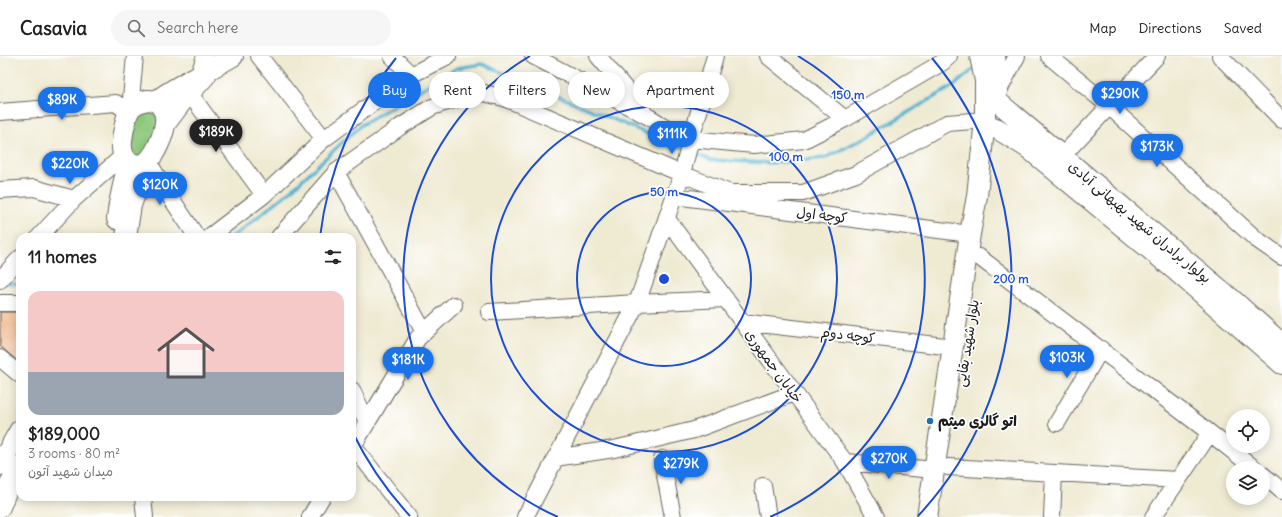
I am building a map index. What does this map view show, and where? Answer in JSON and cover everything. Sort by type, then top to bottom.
[{"type":"main road","points":[[136,160],[122,147],[129,111],[139,102],[152,100],[167,92],[205,66],[233,56]]},
{"type":"main road","name":"بلوار شهید بقایی","points":[[927,517],[941,468],[979,257],[995,82],[985,81],[980,56]]},
{"type":"main road","points":[[136,160],[156,152],[166,124],[181,103],[190,94],[205,66]]},
{"type":"main road","name":"بولوار برادران شهید بهبهانی آبادی","points":[[995,82],[1062,156],[1236,303],[1282,344]]},
{"type":"main road","points":[[152,100],[163,108],[166,124]]},
{"type":"main road","name":"بلوار شهید بقایی","points":[[940,517],[941,468],[953,347],[970,234],[990,124]]},
{"type":"main road","name":"بولوار برادران شهید بهبهانی آبادی","points":[[990,124],[1028,148],[1282,364]]},
{"type":"main road","points":[[127,233],[131,205],[130,187],[136,160]]},
{"type":"main road","points":[[115,233],[119,204],[130,187]]},
{"type":"main road","points":[[0,465],[16,437]]},
{"type":"main road","points":[[0,507],[14,486]]},
{"type":"street","points":[[259,56],[324,139]]},
{"type":"street","points":[[392,56],[408,72]]},
{"type":"street","points":[[417,72],[448,56]]},
{"type":"street","points":[[533,56],[690,140],[754,145],[804,140],[845,118],[943,58]]},
{"type":"street","points":[[598,56],[649,117]]},
{"type":"street","points":[[768,56],[845,118]]},
{"type":"street","points":[[995,82],[1017,56]]},
{"type":"street","points":[[1049,56],[1110,106],[1256,239],[1282,257]]},
{"type":"street","points":[[1220,56],[1282,120]]},
{"type":"street","points":[[525,517],[554,458],[637,303],[682,174],[713,57]]},
{"type":"street","points":[[135,58],[140,84],[152,100]]},
{"type":"street","points":[[0,112],[116,103],[129,111],[135,58]]},
{"type":"street","points":[[1062,156],[1110,106],[1149,59]]},
{"type":"street","points":[[283,233],[336,172],[400,127],[432,107],[466,96],[484,93],[504,98],[730,193],[803,193],[856,174],[947,123],[990,124]]},
{"type":"street","points":[[190,94],[264,195]]},
{"type":"street","points":[[214,233],[264,195],[324,139],[368,107]]},
{"type":"street","points":[[43,233],[74,199],[136,160],[193,233]]},
{"type":"street","points":[[336,172],[424,332]]},
{"type":"street","points":[[0,190],[34,188],[74,199]]},
{"type":"street","name":"کوچه اول","points":[[674,196],[970,234]]},
{"type":"street","name":"خیابان جمهوری","points":[[667,219],[845,462],[876,517]]},
{"type":"street","points":[[979,257],[1245,461]]},
{"type":"street","points":[[1,278],[16,262]]},
{"type":"street","points":[[1,278],[16,276]]},
{"type":"street","points":[[489,312],[726,299]]},
{"type":"street","points":[[0,304],[16,303]]},
{"type":"street","points":[[356,440],[418,338],[454,305]]},
{"type":"street","name":"کوچه دوم","points":[[742,322],[953,347]]},
{"type":"street","points":[[1058,423],[1101,349]]},
{"type":"street","points":[[0,358],[16,372]]},
{"type":"street","points":[[554,458],[614,449],[694,430],[794,393]]},
{"type":"street","points":[[356,399],[367,422]]},
{"type":"street","points":[[1153,517],[1210,433]]},
{"type":"street","points":[[356,452],[409,517]]},
{"type":"street","points":[[662,459],[672,517]]},
{"type":"street","points":[[845,462],[1178,480]]},
{"type":"street","points":[[1052,517],[1054,473]]},
{"type":"street","points":[[1270,481],[1282,491]]},
{"type":"street","points":[[762,486],[768,517]]},
{"type":"street","points":[[143,501],[145,517]]},
{"type":"street","points":[[310,517],[320,501]]},
{"type":"green space","points":[[146,112],[156,115],[161,125],[148,155],[138,157],[132,150],[133,133],[135,123],[141,115]]},
{"type":"building","points":[[0,312],[16,312],[16,360],[0,346]]},
{"type":"waterway","points":[[237,233],[289,192],[361,125],[457,68],[482,64],[684,149]]},
{"type":"waterway","points":[[692,152],[711,160],[771,163],[825,158],[866,137],[955,85],[976,67]]},
{"type":"waterway","points":[[3,283],[16,284]]},
{"type":"place","name":"اتو گالری میثم","points":[[930,421]]}]
